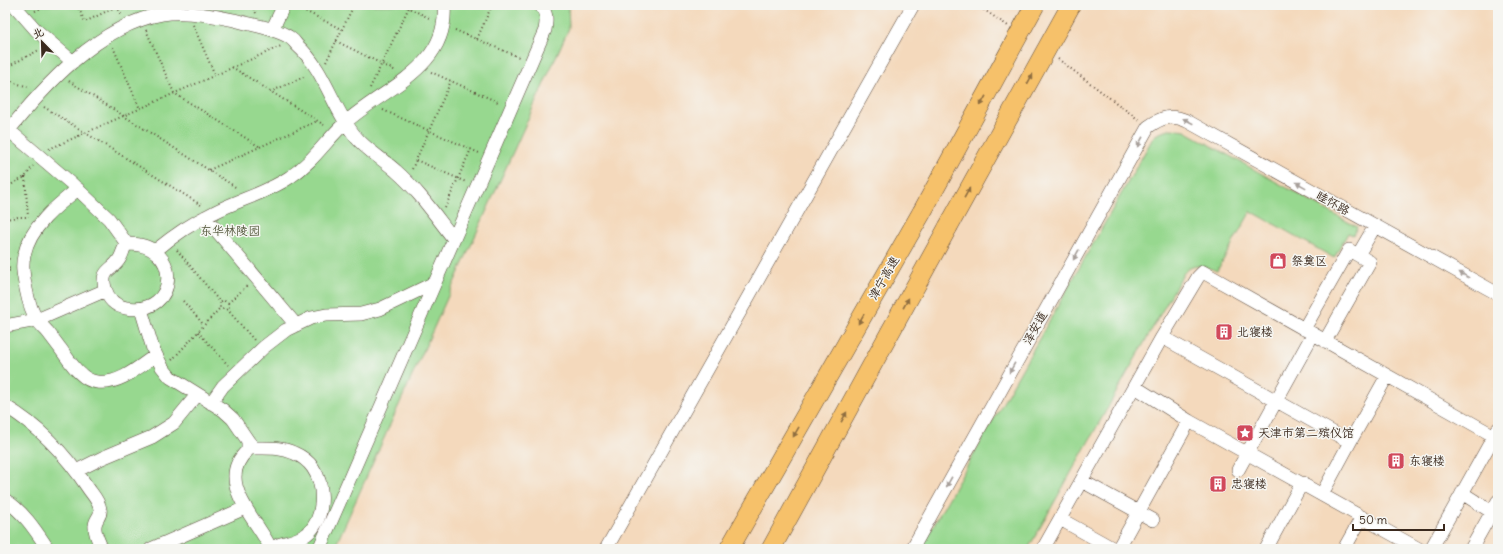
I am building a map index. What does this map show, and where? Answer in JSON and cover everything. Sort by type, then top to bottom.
[{"type":"highway","name":"津宁高速","points":[[730,548],[922,212],[1035,5]]},
{"type":"highway","points":[[771,549],[1071,5]]},
{"type":"highway","points":[[781,549],[809,480]]},
{"type":"street","points":[[14,5],[36,30],[73,62]]},
{"type":"street","points":[[272,30],[284,5]]},
{"type":"street","points":[[155,251],[193,223],[250,196],[276,186],[291,176],[321,149],[345,123],[366,106],[409,77],[421,67],[434,49],[444,25],[444,5]]},
{"type":"street","points":[[319,549],[453,238],[531,62],[546,24],[547,16],[544,9],[540,5]]},
{"type":"street","points":[[606,549],[914,5]]},
{"type":"street","points":[[127,244],[120,259],[105,274],[104,282],[109,298],[115,304],[127,308],[141,309],[150,306],[157,301],[168,286],[166,268],[163,260],[155,251],[145,246],[127,244],[110,219],[78,189],[39,156],[6,131],[37,97],[73,62],[107,35],[162,10],[225,18],[272,30],[289,37],[303,50],[319,72],[345,123],[356,137],[406,181],[453,238]]},
{"type":"street","name":"睦怀路","points":[[1148,127],[1156,121],[1167,117],[1178,117],[1187,121],[1498,294]]},
{"type":"street","name":"泽安道","points":[[912,549],[1148,127]]},
{"type":"street","points":[[78,189],[60,203],[40,224],[32,234],[27,245],[23,265],[28,298],[37,320],[85,378],[95,382],[105,383],[116,380],[156,355]]},
{"type":"street","points":[[209,215],[257,278],[296,325]]},
{"type":"street","points":[[1358,255],[1375,226]]},
{"type":"street","points":[[1238,470],[1276,401],[1308,331],[1349,250],[1370,262],[1325,341]]},
{"type":"street","points":[[1044,549],[1162,337],[1198,277],[1203,272],[1387,376],[1497,434],[1429,548],[1362,517],[1189,421],[1135,387]]},
{"type":"street","points":[[211,403],[223,386],[262,349],[275,338],[296,325],[312,318],[326,315],[361,314],[380,309],[434,283]]},
{"type":"street","points":[[5,326],[37,320],[106,290]]},
{"type":"street","points":[[141,309],[156,355],[162,367],[170,377],[223,410],[233,419],[250,446]]},
{"type":"street","points":[[1162,337],[1350,442]]},
{"type":"street","points":[[1322,494],[1387,376]]},
{"type":"street","points":[[76,471],[102,458],[152,437],[174,423],[197,395]]},
{"type":"street","points":[[5,406],[22,416],[59,450],[94,496],[101,510],[100,516],[94,527],[102,549]]},
{"type":"street","points":[[1118,549],[1189,421]]},
{"type":"street","points":[[250,446],[282,449],[294,453],[305,460],[313,468],[321,492],[322,502],[315,525],[306,535],[273,547],[245,508],[239,496],[234,476],[239,461],[250,446]]},
{"type":"street","points":[[1082,481],[1153,520]]},
{"type":"street","points":[[1266,549],[1302,483]]},
{"type":"street","points":[[1462,493],[1495,506],[1471,549]]},
{"type":"street","points":[[5,500],[22,514],[36,530],[48,549]]},
{"type":"street","points":[[151,549],[245,508]]},
{"type":"street","points":[[1344,549],[1362,517]]},
{"type":"street","points":[[1060,519],[1114,549]]},
{"type":"path","points":[[77,5],[85,22],[119,5]]},
{"type":"path","points":[[293,5],[341,30]]},
{"type":"path","points":[[270,92],[319,72],[354,5]]},
{"type":"path","points":[[403,5],[410,6],[444,25],[531,62]]},
{"type":"path","points":[[477,39],[491,6],[486,5]]},
{"type":"path","points":[[977,5],[1011,28]]},
{"type":"path","points":[[410,6],[364,101],[366,106],[429,130],[489,157]]},
{"type":"path","points":[[187,13],[215,75]]},
{"type":"path","points":[[141,20],[174,93],[260,147]]},
{"type":"path","points":[[107,35],[140,109]]},
{"type":"path","points":[[5,188],[25,177],[39,156],[44,152],[293,41]]},
{"type":"path","points":[[336,41],[409,77]]},
{"type":"path","points":[[5,68],[39,50]]},
{"type":"path","points":[[1054,56],[1148,127]]},
{"type":"path","points":[[232,67],[336,132]]},
{"type":"path","points":[[421,67],[510,108]]},
{"type":"path","points":[[60,75],[250,196]]},
{"type":"path","points":[[5,77],[15,83],[34,89],[37,97],[85,133],[209,215]]},
{"type":"path","points":[[406,181],[451,81]]},
{"type":"path","points":[[209,170],[318,121]]},
{"type":"path","points":[[442,213],[471,149]]},
{"type":"path","points":[[416,160],[476,186]]},
{"type":"path","points":[[25,177],[28,217]]},
{"type":"path","points":[[5,219],[18,216],[28,217],[40,224]]},
{"type":"path","points":[[162,367],[174,359],[220,308],[220,302],[168,240]]},
{"type":"path","points":[[5,267],[13,270]]},
{"type":"path","points":[[227,309],[228,303],[257,278]]},
{"type":"path","points":[[220,302],[223,300],[228,303]]},
{"type":"path","points":[[183,301],[204,325]]},
{"type":"path","points":[[220,308],[227,309],[262,349]]},
{"type":"path","points":[[198,332],[230,368]]},
{"type":"green space","name":"东华林陵园","points":[[5,5],[568,5],[569,28],[334,549],[5,549]]},
{"type":"green space","points":[[1173,129],[1185,131],[1357,227],[1353,235],[1348,233],[1334,258],[1251,211],[1217,271],[1195,266],[1183,274],[1028,549],[920,549],[1154,136]]},
{"type":"place","name":"祭奠区","points":[[1278,261]]},
{"type":"place","name":"北寝楼","points":[[1224,332]]},
{"type":"place","name":"天津市第二殡仪馆","points":[[1245,433]]},
{"type":"place","name":"东寝楼","points":[[1396,461]]},
{"type":"place","name":"忠寝楼","points":[[1218,484]]}]
